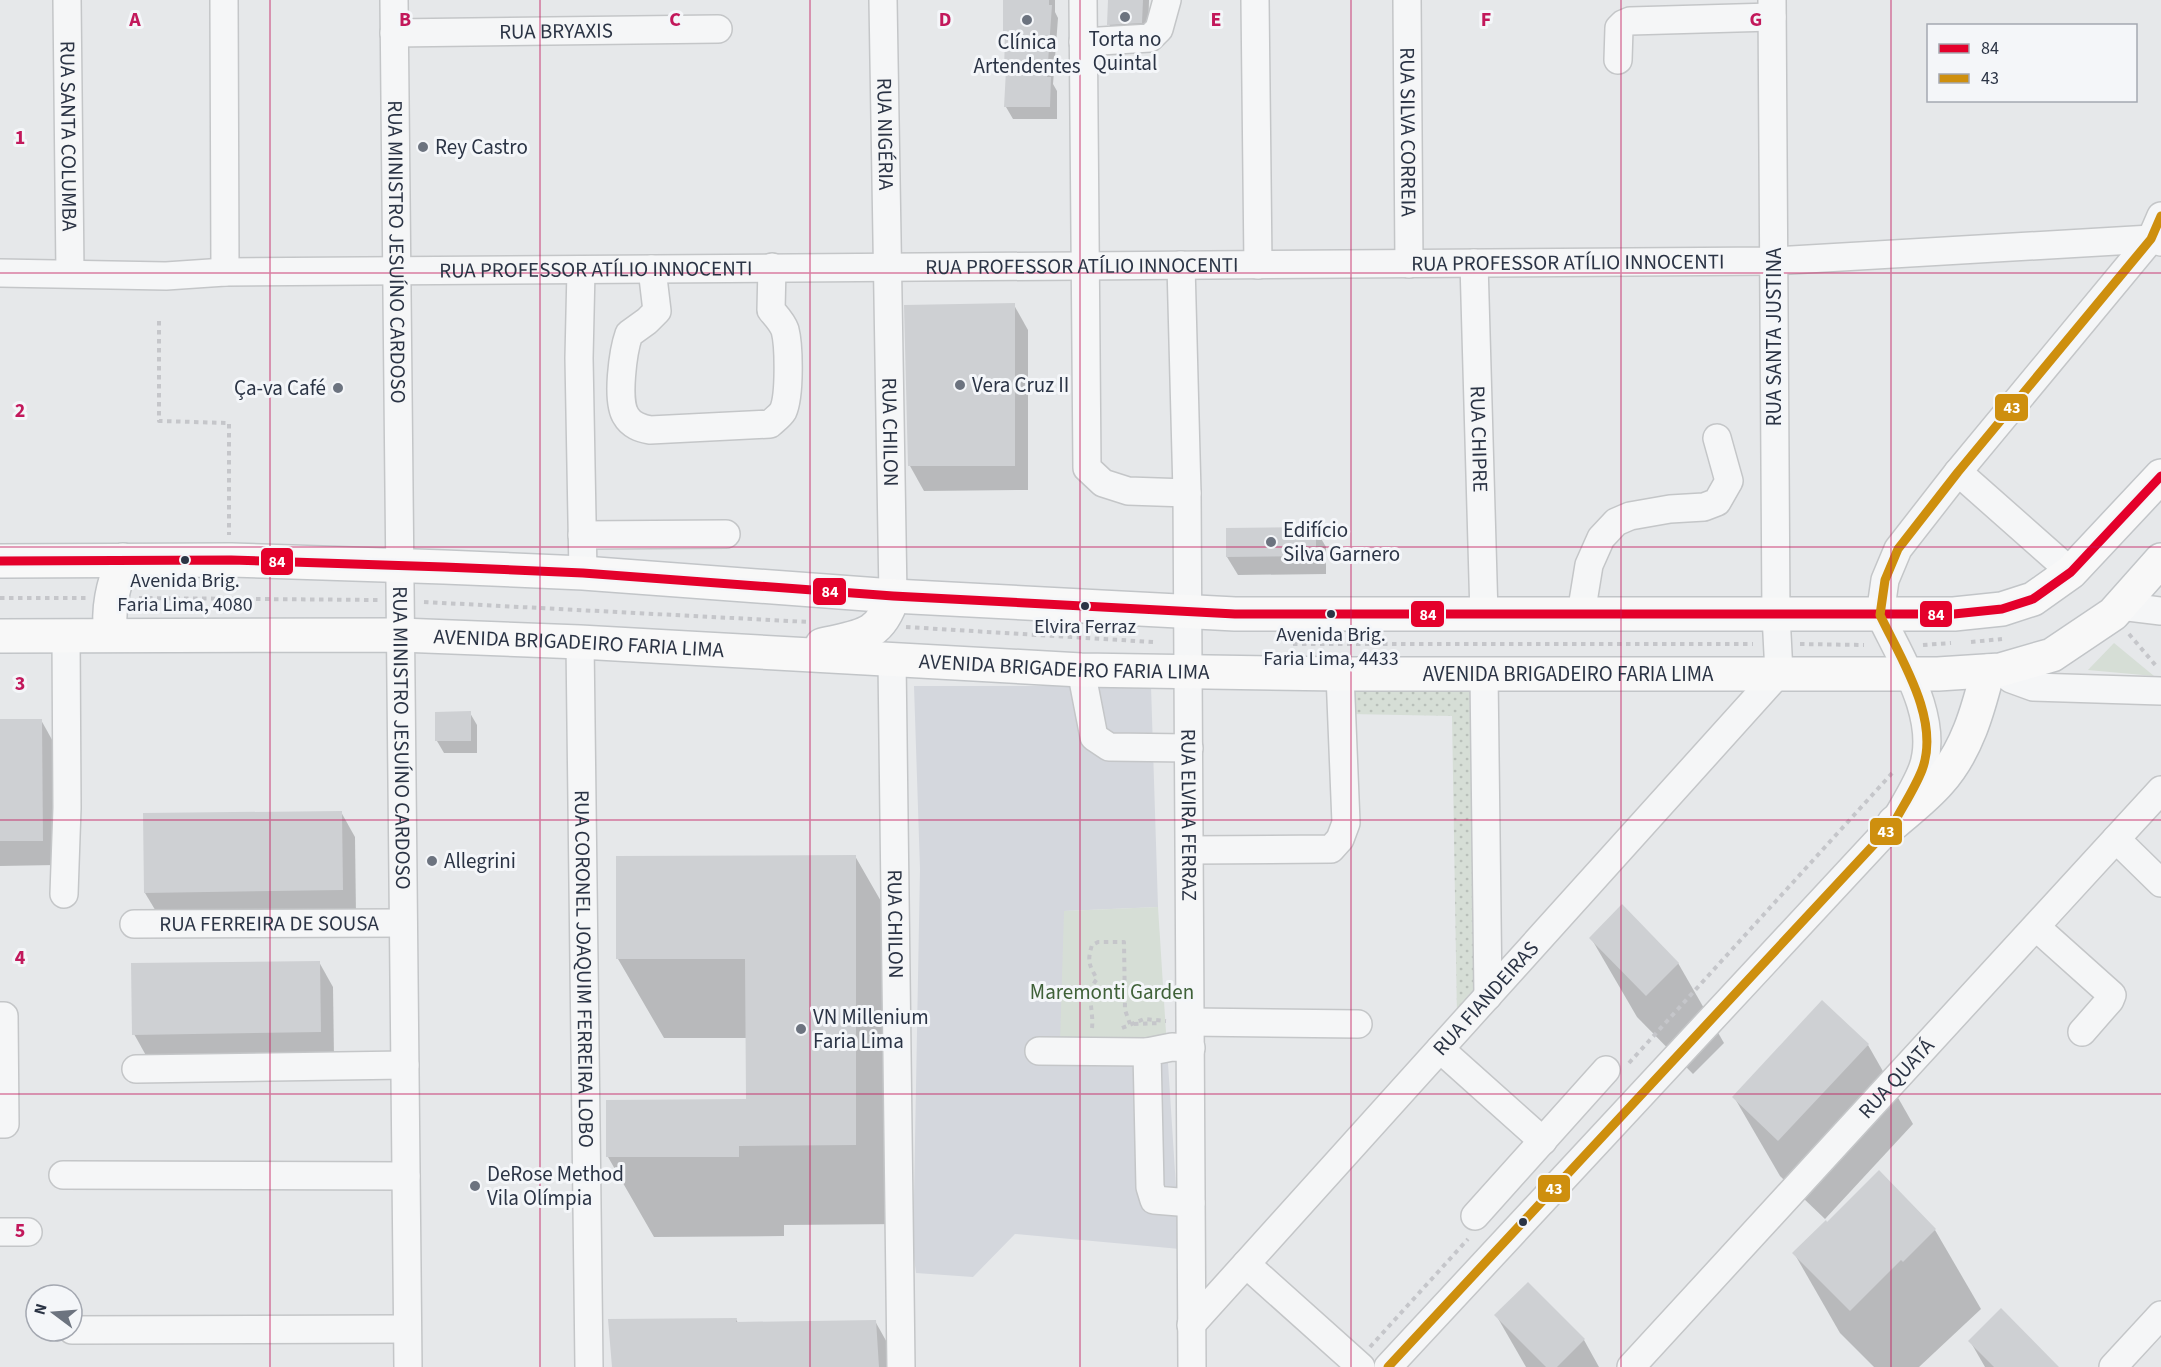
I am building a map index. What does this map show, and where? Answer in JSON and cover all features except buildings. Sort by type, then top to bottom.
[{"type":"main road","points":[[0,561],[231,560],[399,565],[583,573],[904,596],[1235,614],[1954,614],[2002,609],[2033,599],[2071,572],[2161,476]]},
{"type":"main road","points":[[111,635],[111,598],[123,560]]},
{"type":"main road","name":"AVENIDA BRIGADEIRO FARIA LIMA","points":[[0,636],[400,635],[580,642],[1082,670],[1340,674],[1908,674],[1994,670],[2052,655],[2116,610],[2161,560]]},
{"type":"main road","points":[[792,654],[867,634],[878,626],[904,596]]},
{"type":"main road","points":[[1894,823],[1939,782],[1962,750],[1994,670]]},
{"type":"street","name":"RUA SANTA COLUMBA","points":[[67,0],[70,273]]},
{"type":"street","points":[[224,0],[225,272]]},
{"type":"street","name":"RUA MINISTRO JESUÍNO CARDOSO","points":[[393,0],[408,1367]]},
{"type":"street","name":"RUA NIGÉRIA","points":[[883,0],[889,267]]},
{"type":"street","points":[[1083,0],[1087,468],[1103,483],[1128,491],[1187,494]]},
{"type":"street","points":[[1083,42],[1150,38],[1159,29],[1167,0]]},
{"type":"street","points":[[1255,0],[1258,264]]},
{"type":"street","name":"RUA SILVA CORREIA","points":[[1407,0],[1409,264]]},
{"type":"street","points":[[1618,60],[1619,28],[1630,21],[1772,8]]},
{"type":"street","name":"RUA SANTA JUSTINA","points":[[1772,8],[1776,615],[1779,673]]},
{"type":"street","name":"RUA BRYAXIS","points":[[394,33],[718,29]]},
{"type":"street","name":"RUA PROFESSOR ATÍLIO INNOCENTI","points":[[0,273],[166,276],[225,272],[1773,261],[2158,232]]},
{"type":"street","points":[[1388,1367],[1894,823],[1922,770],[1927,740],[1927,725],[1923,711],[1880,615],[1885,580],[1898,549],[1958,472],[2158,232]]},
{"type":"street","name":"RUA CHIPRE","points":[[1474,263],[1484,615]]},
{"type":"street","name":"RUA ELVIRA FERRAZ","points":[[1181,265],[1187,494],[1192,1367]]},
{"type":"street","points":[[652,269],[657,311],[629,334],[621,374],[622,408],[625,415],[639,428],[650,430],[770,424],[783,412],[787,397],[787,361],[784,329],[771,310],[772,267]]},
{"type":"street","name":"RUA CHILON","points":[[889,267],[904,596]]},
{"type":"street","points":[[581,270],[579,358],[583,573]]},
{"type":"street","points":[[1581,614],[1589,565],[1601,538],[1616,522],[1630,516],[1670,509],[1704,507],[1717,502],[1729,481],[1717,438]]},
{"type":"street","points":[[1958,472],[2071,572]]},
{"type":"street","points":[[582,535],[726,534]]},
{"type":"street","points":[[2116,610],[2161,611]]},
{"type":"street","points":[[64,894],[67,808],[66,635]]},
{"type":"street","name":"RUA CORONEL JOAQUIM FERREIRA LOBO","points":[[580,642],[589,1367]]},
{"type":"street","name":"RUA CHILON","points":[[901,1367],[903,660]]},
{"type":"street","points":[[1082,670],[1094,737],[1109,747],[1189,748]]},
{"type":"street","points":[[1994,670],[2033,687],[2161,691]]},
{"type":"street","name":"RUA FIANDEIRAS","points":[[1191,1325],[1779,673]]},
{"type":"street","points":[[1190,850],[1331,849],[1340,839],[1347,822],[1340,674]]},
{"type":"street","points":[[1484,674],[1488,996]]},
{"type":"street","name":"RUA QUATÁ","points":[[1631,1367],[2161,790]]},
{"type":"street","points":[[2116,839],[2161,883]]},
{"type":"street","name":"RUA FERREIRA DE SOUSA","points":[[134,924],[403,923]]},
{"type":"street","points":[[2036,927],[2112,995],[2082,1032]]},
{"type":"street","points":[[0,1016],[3,1016],[5,1124],[0,1124]]},
{"type":"street","points":[[1039,1051],[1147,1052],[1172,1047],[1191,1035],[1358,1024]]},
{"type":"street","points":[[1440,1049],[1543,1141]]},
{"type":"street","points":[[1147,1052],[1150,1187],[1154,1200],[1191,1203]]},
{"type":"street","points":[[136,1069],[405,1065]]},
{"type":"street","points":[[1474,1216],[1606,1070]]},
{"type":"street","points":[[63,1175],[406,1176]]},
{"type":"street","points":[[0,1232],[28,1232]]},
{"type":"street","points":[[1246,1264],[1361,1367]]},
{"type":"street","points":[[2113,1367],[2161,1315]]},
{"type":"street","points":[[84,1330],[407,1329]]},
{"type":"path","points":[[159,321],[159,421],[229,423],[228,517],[231,560]]},
{"type":"path","points":[[903,660],[904,596]]},
{"type":"path","points":[[2116,610],[2161,671]]},
{"type":"path","points":[[1092,1036],[1093,1018],[1090,996],[1092,986],[1097,979],[1089,965],[1089,955],[1092,945],[1098,942],[1124,942],[1125,1010],[1130,1024]]},
{"type":"path","points":[[1117,1032],[1144,1019],[1191,1035]]},
{"type":"shaded area","points":[[914,686],[1151,686],[1158,907],[1064,911],[1167,1048],[1180,1249],[1015,1234],[973,1277],[916,1273],[913,1250],[920,869]]},
{"type":"green space","points":[[2114,643],[2154,676],[2088,670]]},
{"type":"green space","points":[[1474,684],[1480,990],[1457,1018],[1452,716],[1349,714],[1349,685]]},
{"type":"green space","name":"Maremonti Garden","points":[[1158,907],[1167,1048],[1060,1043],[1064,911]]},
{"type":"transit line","name":"43","points":[[1388,1367],[1894,823],[1919,777],[1927,751],[1923,711],[1916,690],[1880,615],[1885,580],[1898,549],[1958,472],[2151,239],[2161,216]]},
{"type":"transit line","name":"84","points":[[0,561],[231,560],[444,567],[583,573],[893,596],[1235,614],[1954,614],[2002,609],[2033,599],[2071,572],[2161,476]]},
{"type":"place","name":"Torta no Quintal","points":[[1125,17]]},
{"type":"place","name":"Clínica Artendentes","points":[[1027,20]]},
{"type":"place","name":"Rey Castro","points":[[423,147]]},
{"type":"place","name":"Vera Cruz II","points":[[960,385]]},
{"type":"place","name":"Ça-va Café","points":[[338,388]]},
{"type":"place","name":"Edifício Silva Garnero","points":[[1271,542]]},
{"type":"place","name":"Avenida Brig. Faria Lima, 4080","points":[[185,560]]},
{"type":"place","name":"Elvira Ferraz","points":[[1085,606]]},
{"type":"place","name":"Avenida Brig. Faria Lima, 4433","points":[[1331,614]]},
{"type":"place","name":"Allegrini","points":[[432,861]]},
{"type":"place","name":"VN Millenium Faria Lima","points":[[801,1029]]},
{"type":"place","name":"DeRose Method Vila Olímpia","points":[[475,1186]]}]
